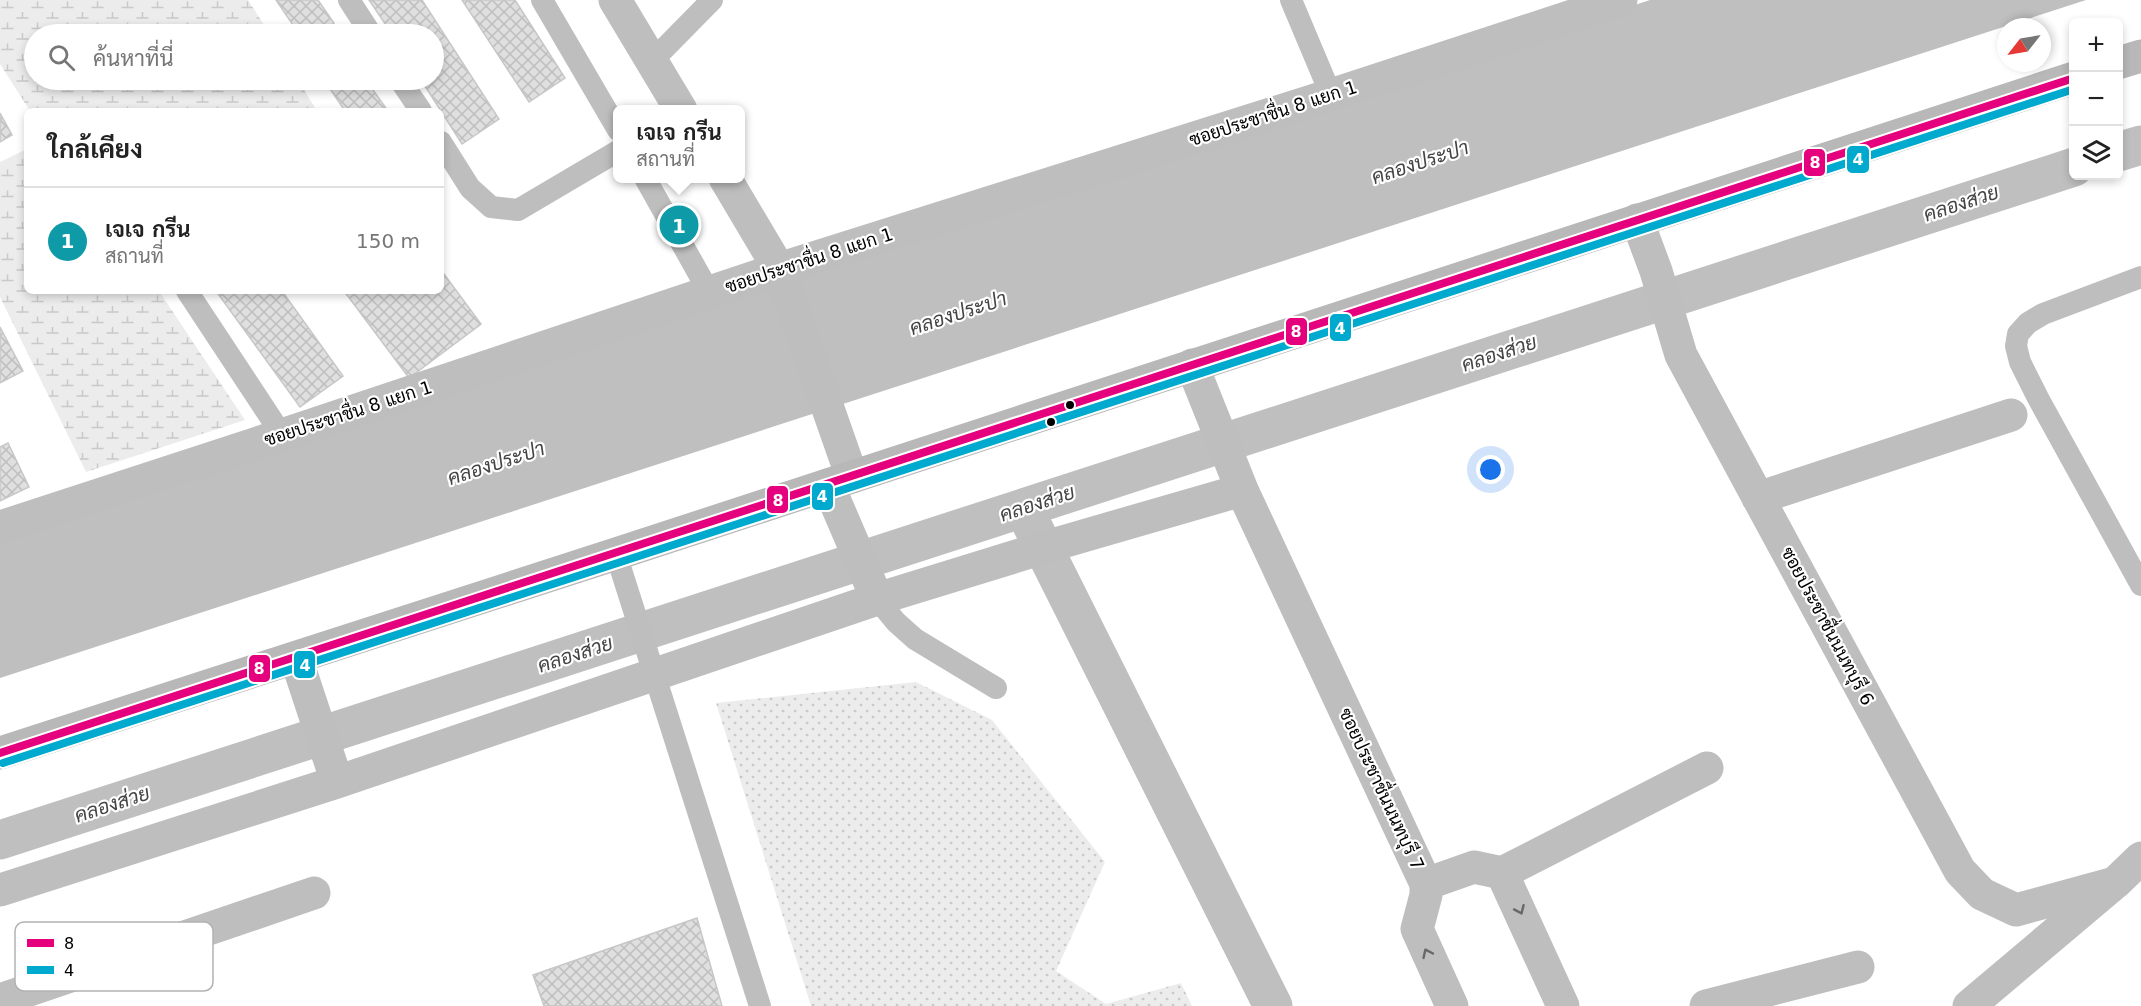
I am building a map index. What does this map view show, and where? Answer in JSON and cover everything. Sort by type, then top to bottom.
[{"type":"main road","points":[[2123,61],[2141,56]]},
{"type":"main road","points":[[0,753],[616,555],[2069,79]]},
{"type":"street","points":[[615,0],[678,105]]},
{"type":"street","name":"ซอยประชาชื่น 8 แยก 1","points":[[0,526],[282,435],[709,292],[781,272],[1331,95],[1556,10],[1621,0]]},
{"type":"street","points":[[728,183],[781,272],[834,422],[840,481],[851,537],[874,592]]},
{"type":"street","name":"ซอยประชาชื่นนนทบุรี 6","points":[[1637,220],[1656,271],[1681,355],[1960,871],[1982,894],[2016,910],[2115,883]]},
{"type":"street","name":"ซอยประชาชื่นนนทบุรี 7","points":[[1192,365],[1238,480],[1426,884]]},
{"type":"street","points":[[1758,498],[2011,415]]},
{"type":"street","points":[[0,891],[334,772],[652,665],[874,592],[1004,560],[1059,543],[1238,480]]},
{"type":"street","points":[[296,658],[334,772]]},
{"type":"street","points":[[1452,1006],[1417,929],[1426,895],[1426,884],[1474,867],[1502,873],[1707,768]]},
{"type":"street","points":[[1969,1006],[2115,883],[2141,858]]},
{"type":"street","points":[[1502,873],[1563,1006]]},
{"type":"street","points":[[213,927],[314,893]]},
{"type":"street","points":[[1707,1006],[1858,967]]},
{"type":"street","points":[[0,1000],[26,991]]},
{"type":"lane","points":[[349,0],[365,24]]},
{"type":"lane","points":[[542,0],[613,121]]},
{"type":"lane","points":[[651,62],[712,0]]},
{"type":"lane","points":[[1291,0],[1331,95]]},
{"type":"lane","points":[[407,90],[419,108]]},
{"type":"lane","points":[[444,147],[470,188],[491,207],[518,210],[613,154]]},
{"type":"lane","points":[[648,183],[709,292]]},
{"type":"lane","points":[[2141,277],[2043,314],[2028,323],[2018,334],[2016,346],[2020,362],[2038,398],[2141,585]]},
{"type":"lane","points":[[189,294],[282,435]]},
{"type":"lane","points":[[616,555],[760,1006]]},
{"type":"lane","points":[[874,592],[896,622],[915,639],[996,688]]},
{"type":"green space","points":[[0,0],[248,0],[264,24],[24,24],[24,90],[304,90],[315,108],[28,108],[0,64]]},
{"type":"green space","points":[[24,150],[24,294],[161,294],[245,420],[86,472],[0,297],[0,162]]},
{"type":"green space","points":[[916,682],[992,720],[1105,862],[1056,971],[1106,1004],[1181,983],[1192,1006],[811,1006],[716,703]]},
{"type":"water","name":"คลองประปา","points":[[1650,0],[2086,0],[2031,18],[1997,18],[1997,29],[0,678],[0,536]]},
{"type":"building","points":[[276,0],[318,0],[334,23],[333,24],[292,24]]},
{"type":"building","points":[[369,0],[422,0],[438,24],[385,24]]},
{"type":"building","points":[[462,0],[515,0],[565,78],[529,102]]},
{"type":"building","points":[[444,34],[499,119],[462,144],[444,116],[444,108],[439,108],[427,90],[444,90]]},
{"type":"building","points":[[331,90],[373,90],[386,108],[343,108]]},
{"type":"building","points":[[0,113],[12,135],[0,142]]},
{"type":"building","points":[[444,274],[481,324],[409,378],[346,294],[444,294]]},
{"type":"building","points":[[218,294],[284,294],[343,376],[300,407]]},
{"type":"building","points":[[0,327],[23,371],[0,383]]},
{"type":"building","points":[[8,443],[29,487],[0,501],[0,447]]},
{"type":"building","points":[[697,918],[722,1006],[544,1006],[533,975]]},
{"type":"waterway","name":"คลองส่วย","points":[[2123,150],[2141,145]]},
{"type":"waterway","name":"คลองส่วย","points":[[0,840],[2069,169]]},
{"type":"waterway","points":[[1027,515],[1273,1006]]},
{"type":"transit line","name":"8","points":[[0,753],[2069,80]]},
{"type":"transit line","name":"4","points":[[3,763],[2069,91]]},
{"type":"place","name":"เจเจ กรีน","points":[[679,225]]}]
